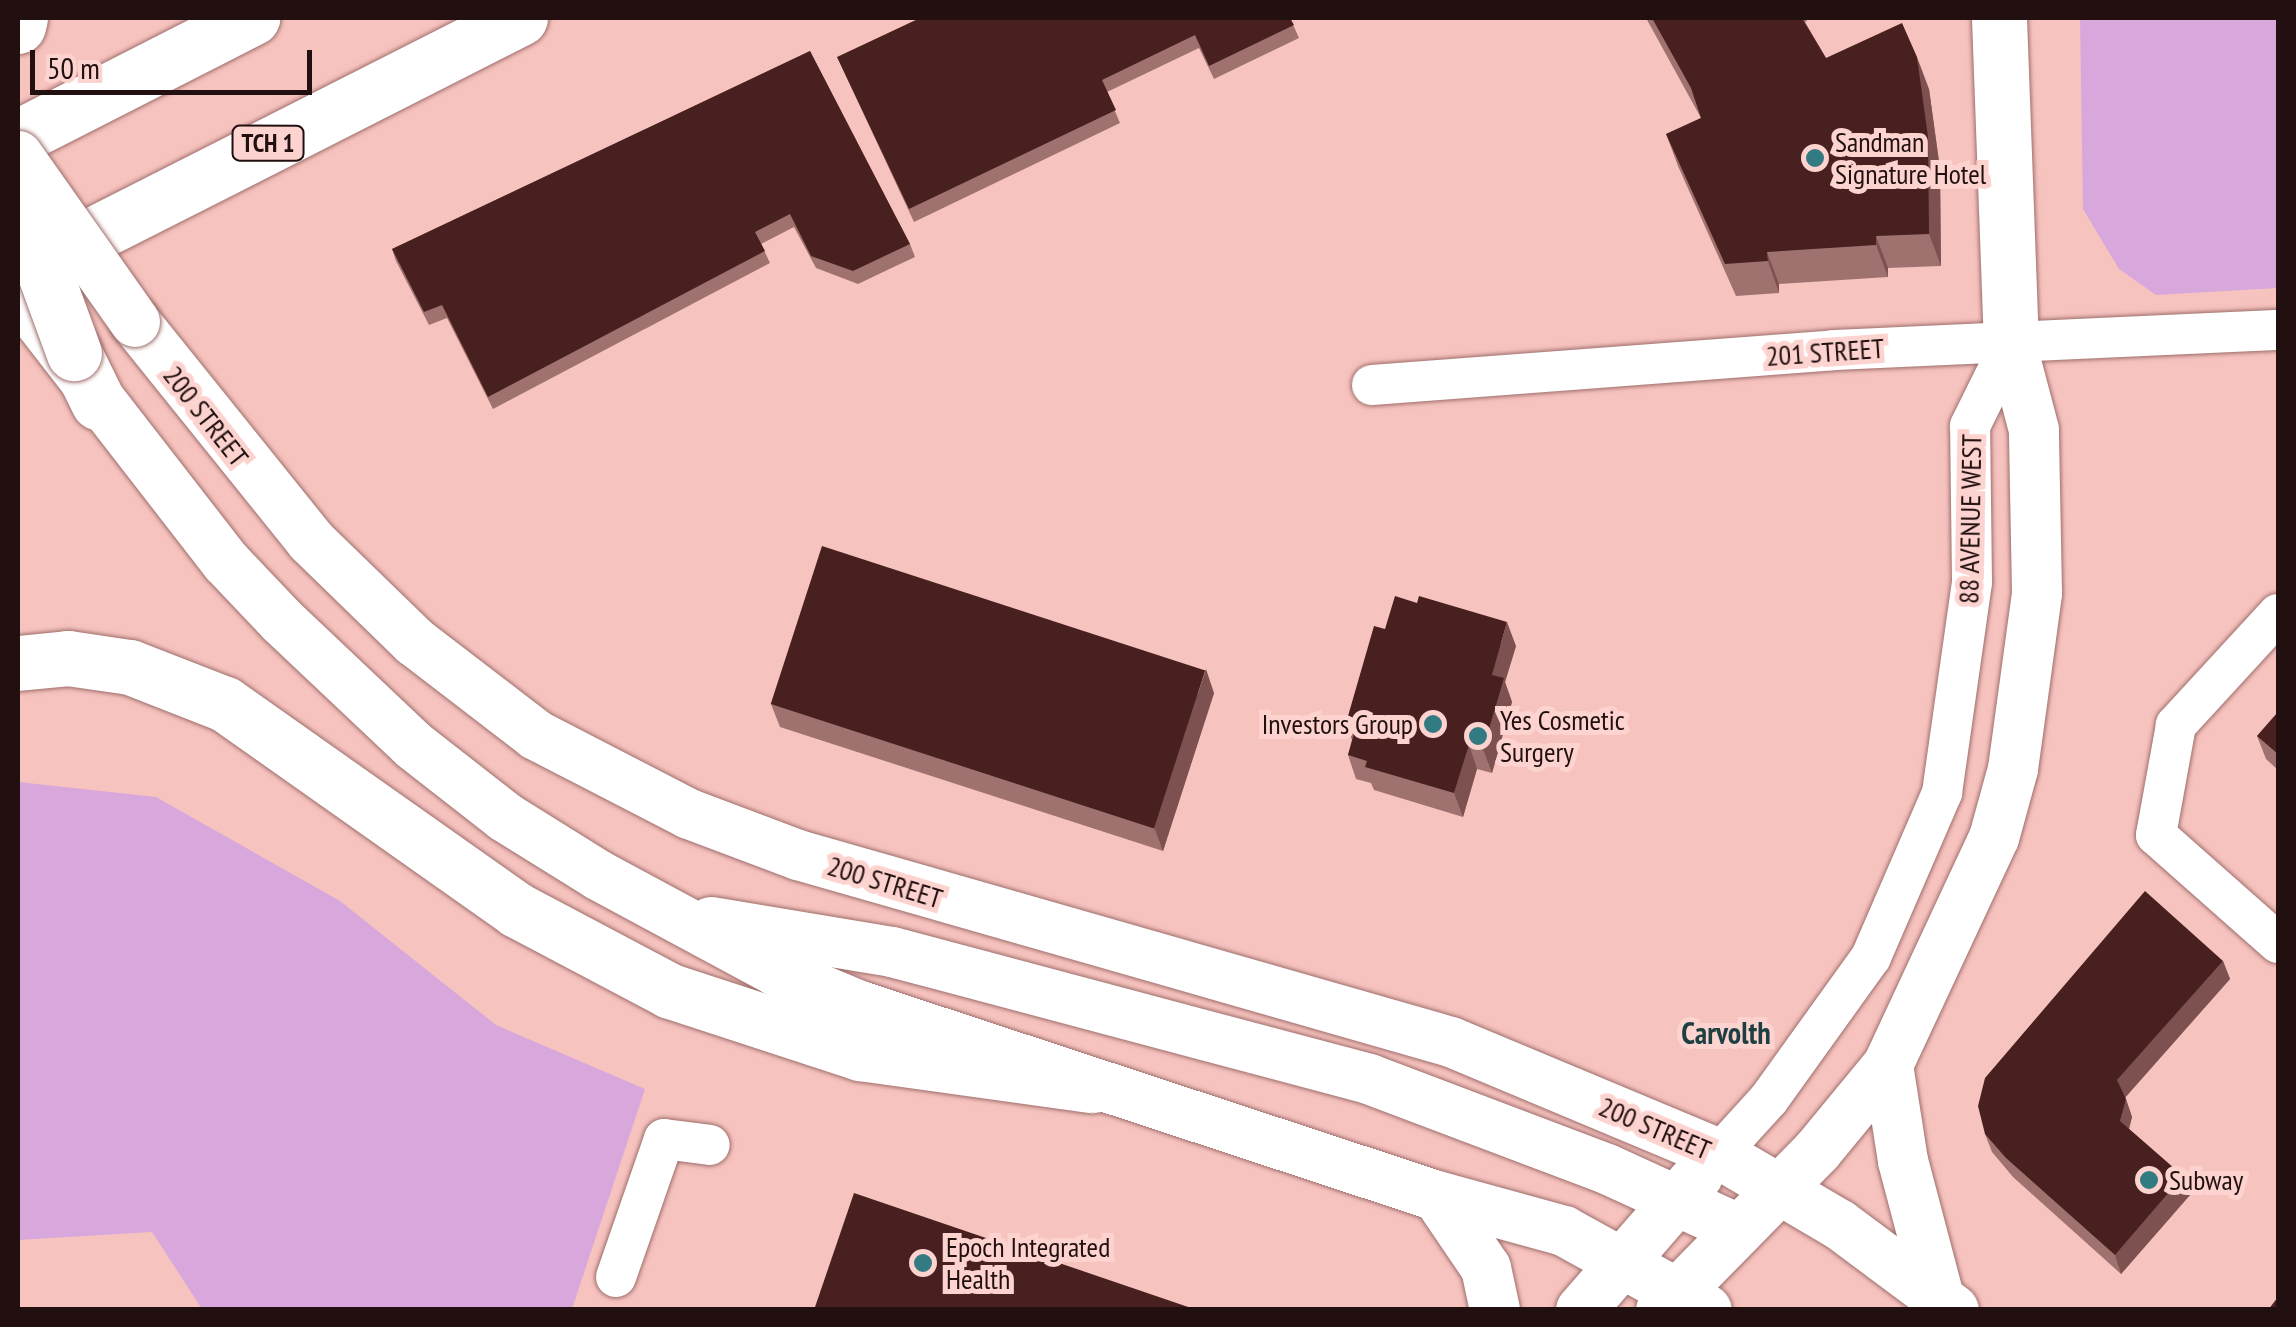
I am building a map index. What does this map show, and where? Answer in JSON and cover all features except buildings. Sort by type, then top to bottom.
[{"type":"highway","points":[[18,137],[252,18]]},
{"type":"highway","name":"TCH 1","points":[[18,273],[520,18]]},
{"type":"highway","points":[[1999,18],[2011,343]]},
{"type":"highway","points":[[18,170],[30,233],[69,356],[98,402]]},
{"type":"highway","points":[[18,663],[68,658],[130,666],[226,704],[517,910],[670,992],[860,1054],[1092,1085]]},
{"type":"main road","name":"200 STREET","points":[[18,156],[135,322],[254,478],[416,642],[536,735],[608,774],[798,855],[1451,1042],[1719,1154],[1780,1190],[1946,1303]]},
{"type":"main road","points":[[18,294],[69,356]]},
{"type":"main road","points":[[98,402],[226,562],[413,745],[505,817],[667,915],[860,1006],[1438,1196],[1564,1231],[1624,1262],[1682,1304],[1740,1230],[1888,1066],[1994,838],[2014,769],[2037,593],[2034,430],[2011,343]]},
{"type":"main road","points":[[667,915],[892,952],[1168,1022],[1448,1104],[1677,1198],[1740,1230]]},
{"type":"main road","points":[[1888,1066],[1903,1161],[1946,1303]]},
{"type":"main road","name":"88 AVENUE WEST","points":[[1581,1310],[1719,1154]]},
{"type":"main road","points":[[1438,1196],[1486,1268],[1494,1310]]},
{"type":"street","name":"201 STREET","points":[[1372,385],[1832,350],[2278,330]]},
{"type":"street","name":"88 AVENUE WEST","points":[[1719,1154],[1768,1100],[1871,957],[1942,792],[1972,582],[1970,426],[2011,343]]},
{"type":"street","points":[[2278,614],[2176,725],[2156,835],[2278,943]]},
{"type":"street","points":[[616,1276],[664,1139],[710,1145]]},
{"type":"shaded area","points":[[2080,18],[2278,18],[2278,288],[2156,295],[2119,269],[2083,209]]},
{"type":"shaded area","points":[[18,782],[156,797],[340,901],[496,1025],[645,1089],[572,1309],[202,1309],[152,1232],[18,1240]]},
{"type":"place","name":"Sandman Signature Hotel","points":[[1815,158]]},
{"type":"place","name":"Investors Group","points":[[1433,724]]},
{"type":"place","name":"Yes Cosmetic Surgery","points":[[1478,736]]},
{"type":"place","name":"Subway","points":[[2149,1180]]},
{"type":"place","name":"Epoch Integrated Health","points":[[923,1263]]},
{"type":"district","name":"Carvolth","points":[[1726,1033]]}]
